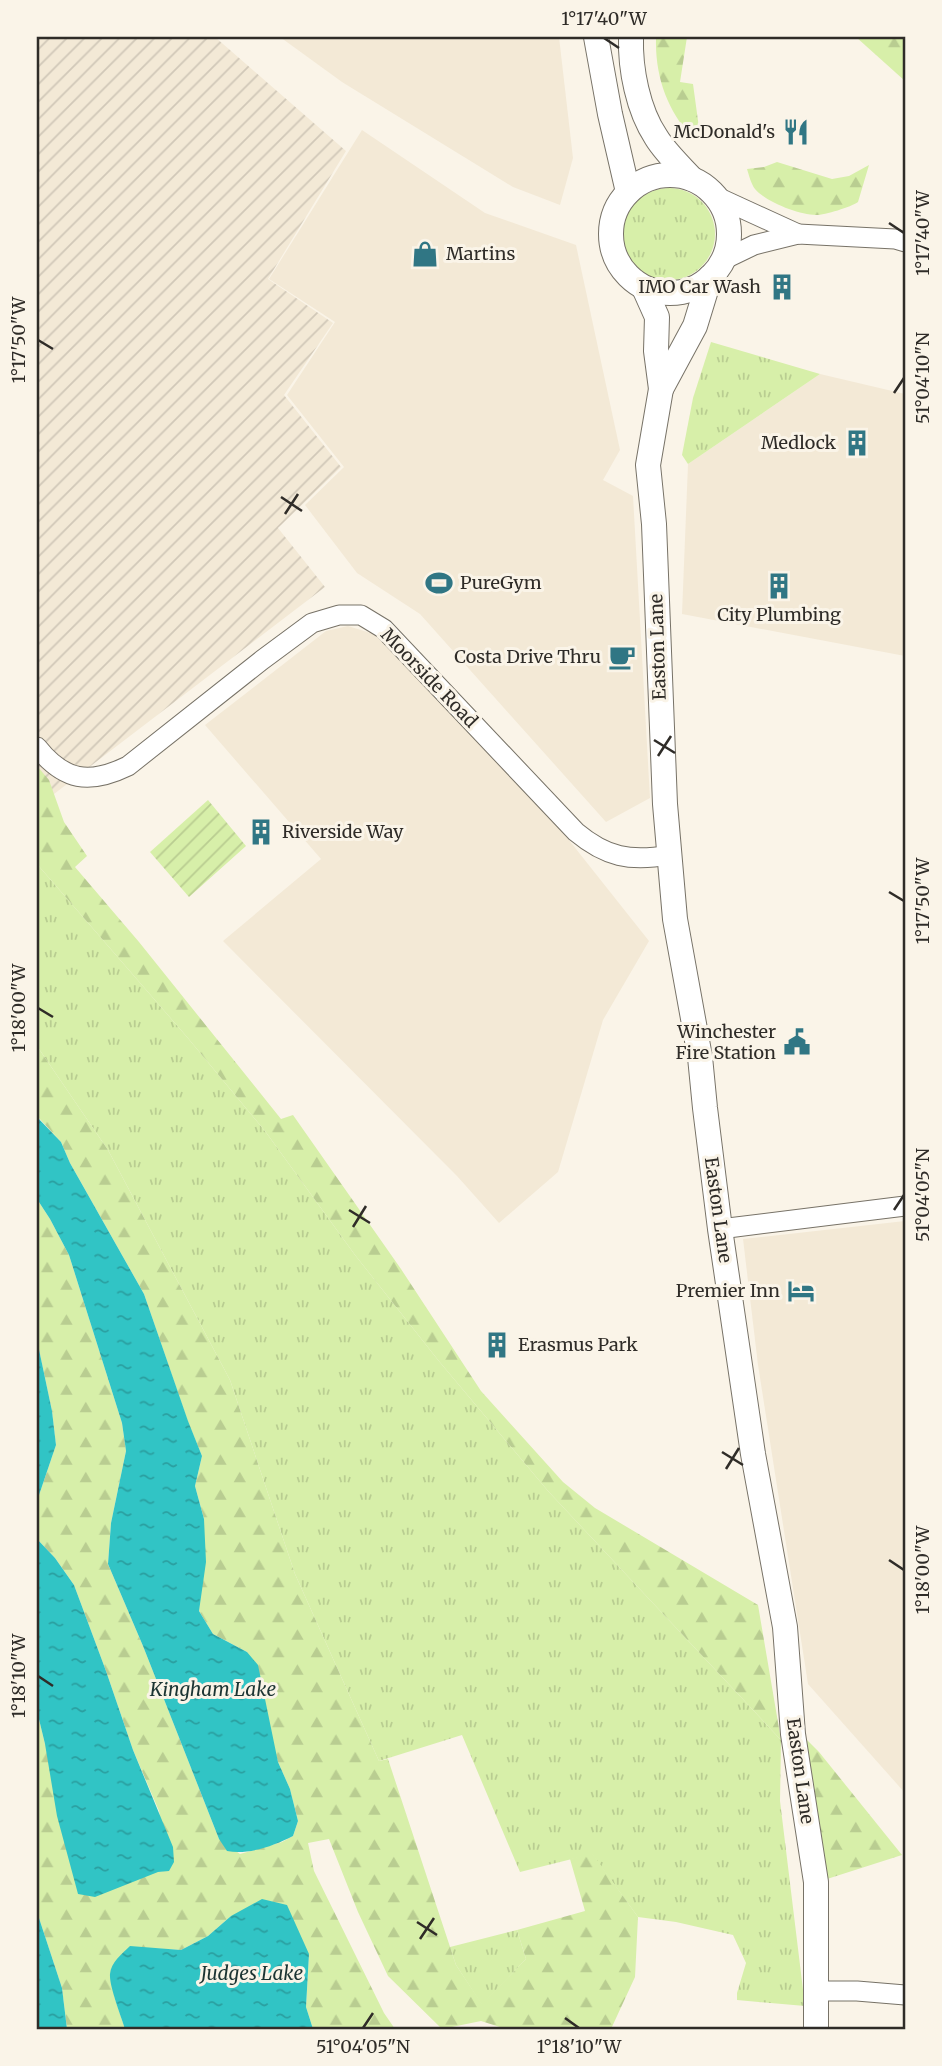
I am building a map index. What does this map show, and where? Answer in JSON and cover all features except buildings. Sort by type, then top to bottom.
[{"type":"street","points":[[596,37],[628,192]]},
{"type":"street","points":[[631,37],[633,75],[641,103],[656,137],[692,179]]},
{"type":"street","points":[[717,268],[729,233],[727,220],[715,196],[704,186],[692,179],[675,175],[658,176],[642,182],[628,192],[615,212],[610,232],[613,252],[632,281],[644,288],[667,293],[691,289],[717,268],[754,245],[797,234],[895,239],[905,242]]},
{"type":"street","points":[[715,196],[797,234]]},
{"type":"street","name":"Easton Lane","points":[[661,389],[695,326],[717,268]]},
{"type":"street","name":"Easton Lane","points":[[644,288],[657,317],[656,352],[661,389],[648,465],[654,524],[660,707],[675,919],[700,1057],[720,1229],[752,1454],[785,1627],[793,1734],[816,1882],[816,2029]]},
{"type":"street","name":"Moorside Road","points":[[37,747],[55,766],[76,778],[116,772],[128,766],[312,623],[339,615],[361,615],[384,629],[591,845],[611,854],[635,859],[669,855]]},
{"type":"street","points":[[720,1229],[905,1206]]},
{"type":"street","points":[[817,1991],[905,1995]]},
{"type":"shaded area","points":[[37,37],[215,37],[346,151],[268,279],[333,323],[284,395],[341,467],[278,528],[325,587],[37,807]]},
{"type":"shaded area","points":[[280,37],[559,37],[573,158],[560,205],[513,187],[342,82]]},
{"type":"shaded area","points":[[362,130],[485,213],[576,245],[620,450],[603,480],[633,496],[650,798],[606,822],[420,614],[357,573],[305,505],[344,467],[287,395],[335,322],[269,279]]},
{"type":"shaded area","points":[[820,374],[905,394],[905,656],[682,614],[688,464]]},
{"type":"shaded area","points":[[348,626],[377,635],[557,825],[649,941],[603,1020],[558,1172],[499,1223],[457,1176],[223,941],[321,859],[205,725],[326,631]]},
{"type":"shaded area","points":[[905,1221],[905,1793],[808,1684],[758,1365],[743,1239]]},
{"type":"green space","points":[[656,37],[687,37],[680,82],[693,84],[699,128],[694,134],[688,133],[680,122],[663,88],[657,63]]},
{"type":"green space","points":[[856,37],[905,37],[905,81]]},
{"type":"green space","points":[[777,162],[832,179],[849,176],[869,165],[858,202],[816,215],[783,207],[755,189],[747,169]]},
{"type":"green space","points":[[669,188],[686,192],[701,202],[711,217],[715,234],[711,251],[701,266],[686,276],[669,280],[652,276],[637,266],[627,251],[623,234],[627,217],[637,202],[652,192]]},
{"type":"green space","points":[[711,342],[820,374],[688,464],[682,455],[693,398]]},
{"type":"green space","points":[[37,766],[49,780],[64,822],[87,856],[75,867],[281,1119],[293,1115],[401,1269],[481,1391],[563,1482],[595,1508],[758,1605],[781,1740],[548,1491],[438,1360],[355,1255],[265,1131],[37,864]]},
{"type":"green space","points":[[208,800],[246,846],[189,897],[150,852]]},
{"type":"green space","points":[[37,864],[265,1131],[355,1255],[438,1360],[548,1491],[781,1740],[780,1801],[805,2006],[737,2000],[746,1963],[733,1935],[676,1922],[638,1917],[592,1854],[520,1872],[462,1735],[379,1761],[295,1574],[230,1380],[108,1150],[37,1046]]},
{"type":"green space","points":[[37,1046],[108,1150],[230,1380],[295,1574],[379,1761],[388,1759],[456,1965],[482,2004],[526,1959],[517,1930],[585,1911],[570,1859],[592,1853],[638,1917],[635,1977],[611,2029],[506,2029],[481,2021],[442,2029],[388,1976],[358,1912],[329,1839],[308,1843],[314,1871],[384,2013],[395,2029],[313,2029],[306,2007],[309,1954],[231,1916],[208,1936],[181,1950],[130,1947],[110,1974],[125,2029],[67,2029],[62,1988],[37,1912],[37,1711],[45,1744],[158,1872],[169,1870],[159,1811],[133,1750],[74,1585],[55,1558],[37,1539],[37,1501],[56,1445],[52,1411],[37,1340],[37,1199],[69,1255],[122,1423],[126,1451],[111,1523],[108,1564],[219,1839],[240,1854],[282,1842],[293,1836],[298,1821],[290,1789],[278,1762],[247,1652],[213,1634],[199,1611],[204,1519],[195,1486],[202,1456],[144,1294],[70,1163],[61,1142],[37,1116]]},
{"type":"green space","points":[[807,1740],[819,1752],[902,1855],[827,1879]]},
{"type":"green space","points":[[517,1930],[526,1959],[482,2005],[456,1965],[450,1947]]},
{"type":"water","name":"Kingham Lake","points":[[37,1117],[61,1142],[70,1163],[144,1294],[202,1456],[195,1486],[204,1519],[206,1562],[199,1611],[213,1634],[247,1652],[258,1665],[278,1762],[290,1789],[298,1821],[293,1836],[269,1846],[244,1852],[227,1851],[219,1839],[108,1564],[111,1523],[126,1451],[122,1423],[69,1255],[37,1199]]},
{"type":"water","points":[[37,1340],[52,1411],[56,1445],[37,1501]]},
{"type":"water","name":"Kingham Lake","points":[[37,1539],[55,1558],[74,1585],[133,1750],[173,1847],[174,1862],[169,1871],[158,1872],[95,1897],[78,1894],[57,1816],[37,1711]]},
{"type":"water","name":"Judges Lake","points":[[262,1899],[287,1905],[309,1954],[306,2007],[313,2029],[125,2029],[110,1979],[111,1970],[120,1955],[130,1946],[181,1950],[208,1936],[231,1916]]},
{"type":"water","points":[[37,1912],[62,1988],[67,2029],[37,2029]]},
{"type":"place","name":"McDonald's","points":[[796,132]]},
{"type":"place","name":"Martins","points":[[425,254]]},
{"type":"place","name":"IMO Car Wash","points":[[782,287]]},
{"type":"place","name":"Medlock","points":[[857,443]]},
{"type":"place","name":"PureGym","points":[[439,583]]},
{"type":"place","name":"City Plumbing","points":[[779,586]]},
{"type":"place","name":"Costa Drive Thru","points":[[622,657]]},
{"type":"place","name":"Riverside Way","points":[[261,832]]},
{"type":"place","name":"Winchester Fire Station","points":[[797,1042]]},
{"type":"place","name":"Premier Inn","points":[[801,1291]]},
{"type":"place","name":"Erasmus Park","points":[[497,1345]]}]
